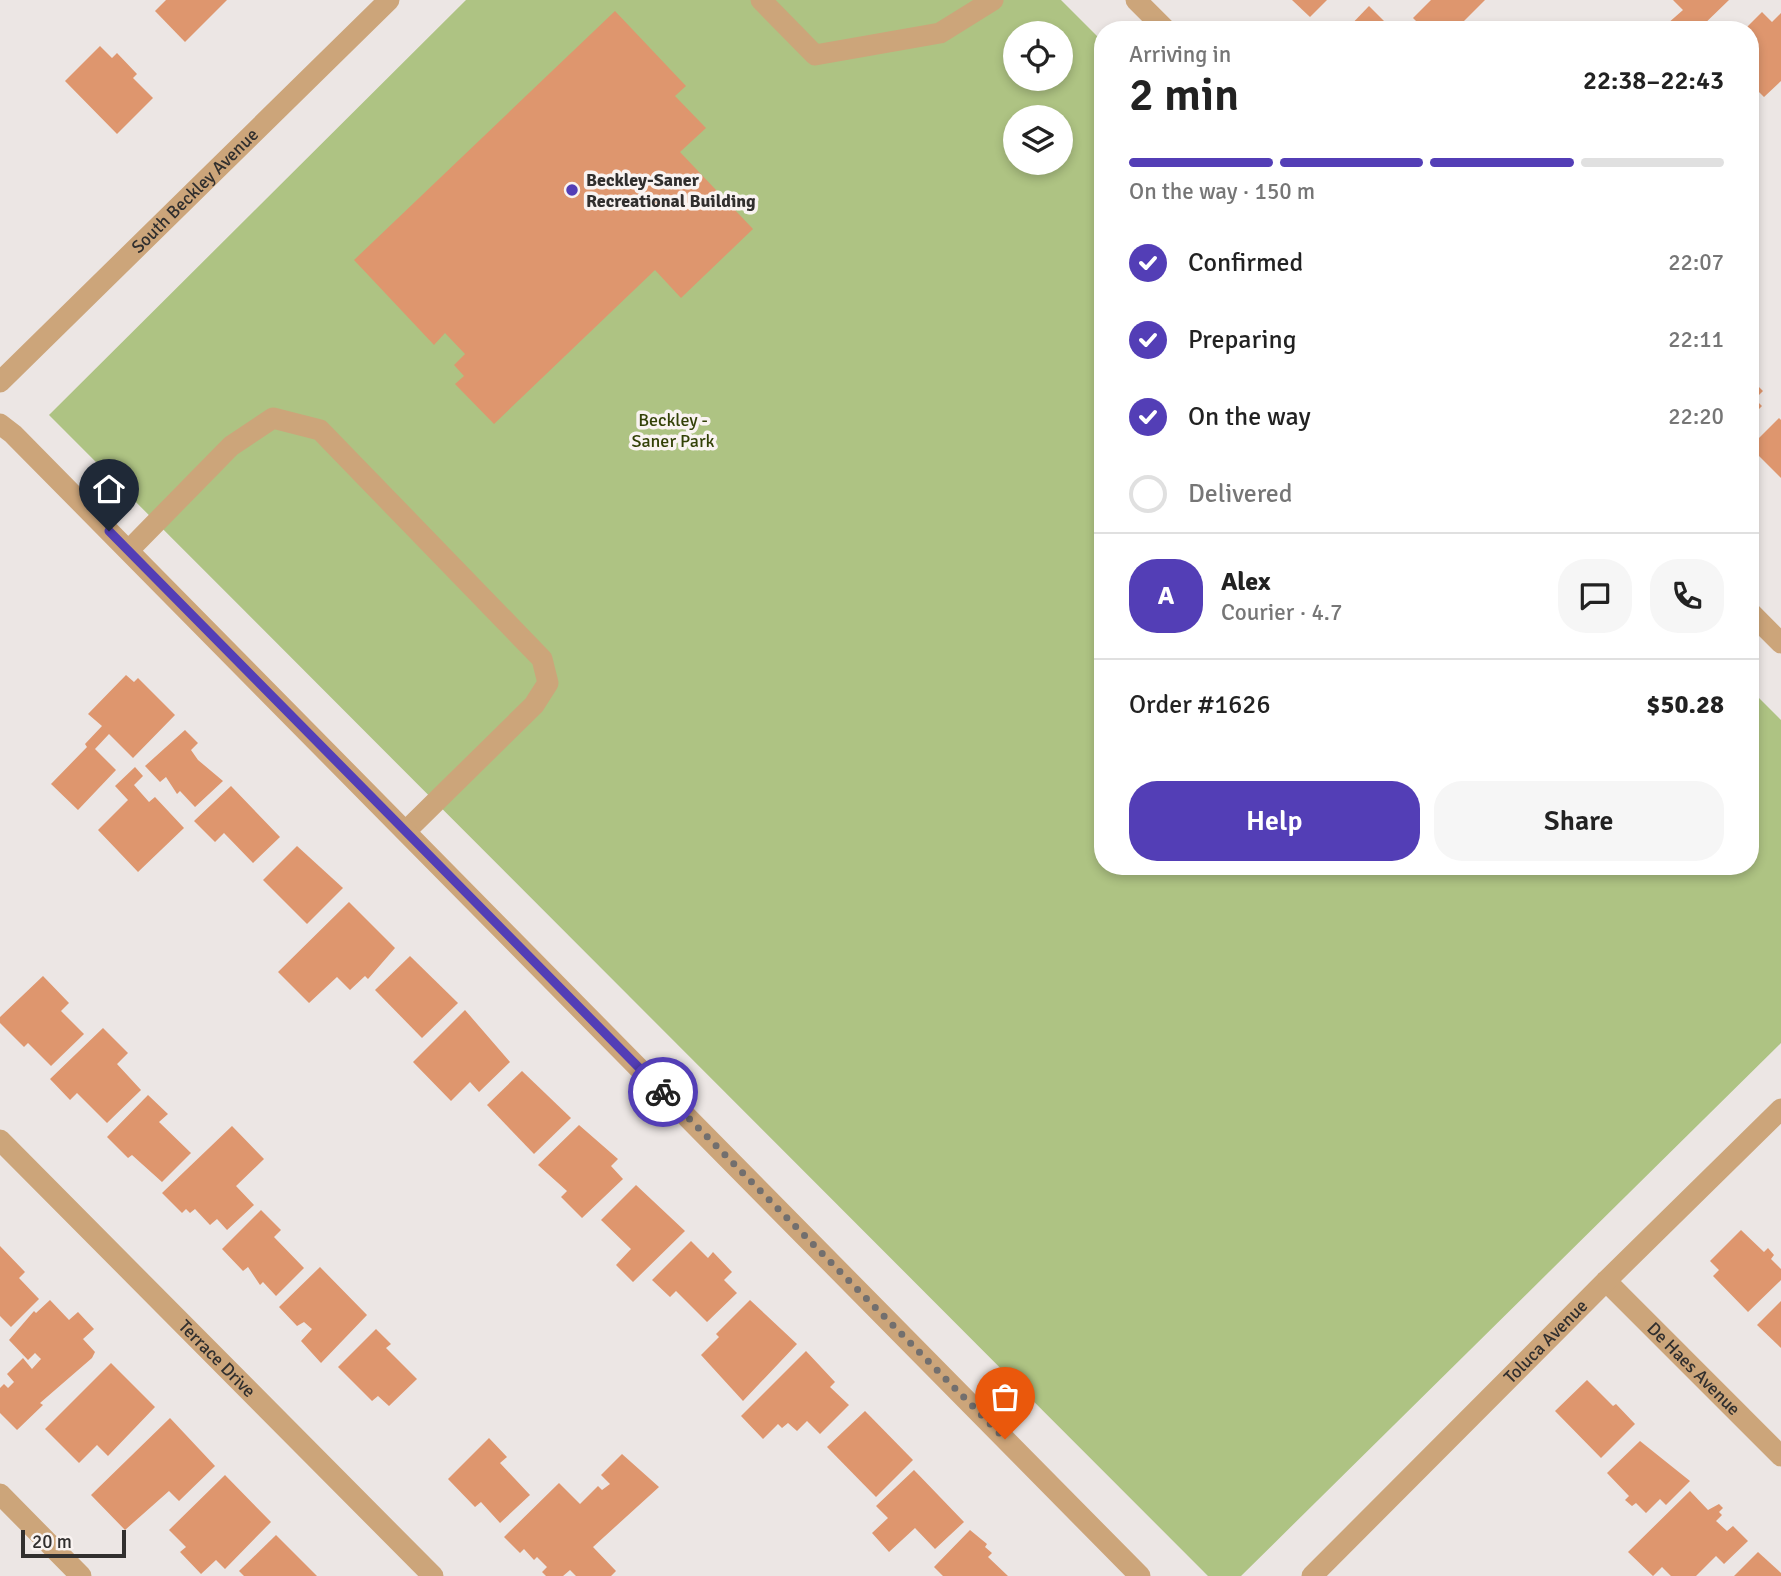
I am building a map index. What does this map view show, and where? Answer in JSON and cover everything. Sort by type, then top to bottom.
[{"type":"street","name":"South Beckley Avenue","points":[[0,382],[389,0]]},
{"type":"street","points":[[761,0],[815,55],[940,33],[993,0]]},
{"type":"street","points":[[1136,0],[1157,21]]},
{"type":"street","points":[[128,550],[231,446],[273,418],[320,430],[542,659],[548,684],[534,705],[407,831]]},
{"type":"street","points":[[0,424],[13,434],[407,831],[1140,1576]]},
{"type":"street","points":[[1759,621],[1781,643]]},
{"type":"street","name":"Toluca Avenue","points":[[1312,1576],[1781,1110]]},
{"type":"street","name":"Terrace Drive","points":[[0,1140],[433,1576]]},
{"type":"street","name":"De Haes Avenue","points":[[1606,1281],[1781,1456]]},
{"type":"street","points":[[0,1494],[81,1576]]},
{"type":"green space","name":"Beckley - Saner Park","points":[[466,0],[1061,0],[1094,33],[1094,875],[1759,875],[1759,698],[1781,720],[1781,1043],[1241,1576],[1208,1576],[49,415]]},
{"type":"building","points":[[166,0],[227,0],[185,42],[155,11]]},
{"type":"building","points":[[1292,0],[1327,0],[1310,17]]},
{"type":"building","points":[[1431,0],[1485,0],[1464,21],[1416,21],[1413,18]]},
{"type":"building","points":[[1673,0],[1729,0],[1707,21],[1670,21],[1683,10]]},
{"type":"building","points":[[1369,6],[1384,21],[1355,21]]},
{"type":"building","name":"Beckley-Saner Recreational Building","points":[[615,11],[686,86],[675,96],[706,128],[680,152],[753,229],[681,298],[655,270],[494,424],[455,384],[464,376],[454,365],[465,354],[445,333],[434,345],[354,260]]},
{"type":"building","points":[[1762,12],[1772,22],[1781,13],[1781,81],[1764,97],[1759,92],[1759,21],[1753,21]]},
{"type":"building","points":[[100,46],[112,58],[117,53],[137,74],[133,78],[153,98],[117,134],[65,81]]},
{"type":"building","points":[[1779,418],[1781,420],[1781,478],[1759,456],[1759,438]]},
{"type":"building","points":[[126,675],[134,682],[138,678],[175,715],[133,758],[109,734],[95,749],[116,770],[78,810],[51,784],[87,747],[85,744],[102,726],[88,714]]},
{"type":"building","points":[[185,730],[198,743],[191,750],[198,760],[223,781],[195,807],[180,791],[177,794],[166,777],[160,782],[145,766]]},
{"type":"building","points":[[135,767],[143,776],[134,785],[149,802],[155,797],[184,828],[138,872],[98,830],[128,800],[115,786]]},
{"type":"building","points":[[231,786],[280,837],[253,863],[224,833],[215,842],[194,821]]},
{"type":"building","points":[[297,846],[343,888],[307,924],[263,880]]},
{"type":"building","points":[[349,902],[395,948],[368,979],[365,976],[350,990],[337,977],[309,1003],[278,972]]},
{"type":"building","points":[[410,956],[458,1003],[422,1038],[375,990]]},
{"type":"building","points":[[43,976],[69,1003],[61,1011],[84,1034],[51,1066],[28,1043],[24,1047],[0,1023],[0,1017]]},
{"type":"building","points":[[465,1010],[510,1062],[479,1092],[470,1082],[451,1101],[413,1062]]},
{"type":"building","points":[[103,1028],[128,1053],[117,1064],[141,1090],[107,1123],[77,1093],[70,1100],[50,1079]]},
{"type":"building","points":[[522,1071],[571,1118],[534,1154],[487,1105]]},
{"type":"building","points":[[148,1095],[168,1114],[159,1122],[191,1153],[162,1182],[132,1155],[128,1158],[107,1137]]},
{"type":"building","points":[[579,1125],[618,1159],[611,1166],[623,1179],[582,1218],[561,1197],[567,1191],[538,1165]]},
{"type":"building","points":[[232,1126],[264,1159],[236,1186],[254,1205],[227,1230],[217,1219],[210,1225],[195,1209],[190,1213],[186,1209],[182,1213],[162,1193]]},
{"type":"building","points":[[636,1185],[685,1231],[633,1282],[616,1265],[631,1249],[601,1220]]},
{"type":"building","points":[[261,1210],[281,1230],[274,1237],[304,1268],[276,1296],[263,1282],[260,1285],[248,1267],[243,1271],[222,1249]]},
{"type":"building","points":[[1741,1230],[1764,1252],[1768,1248],[1774,1255],[1771,1259],[1781,1269],[1781,1280],[1748,1312],[1713,1276],[1719,1270],[1710,1261]]},
{"type":"building","points":[[691,1241],[708,1258],[713,1252],[732,1272],[724,1280],[737,1293],[707,1322],[676,1291],[670,1297],[652,1280]]},
{"type":"building","points":[[0,1246],[25,1272],[19,1278],[39,1299],[11,1327],[0,1316]]},
{"type":"building","points":[[320,1267],[367,1315],[321,1363],[301,1341],[312,1329],[304,1322],[297,1326],[279,1307]]},
{"type":"building","points":[[50,1300],[69,1320],[78,1312],[94,1329],[83,1339],[95,1352],[92,1358],[40,1403],[43,1405],[17,1430],[0,1413],[0,1388],[4,1384],[8,1388],[14,1382],[7,1374],[23,1358],[32,1369],[41,1359],[35,1353],[28,1360],[9,1340],[34,1311],[36,1313]]},
{"type":"building","points":[[750,1300],[797,1344],[743,1401],[701,1355],[719,1337],[716,1334]]},
{"type":"building","points":[[1781,1301],[1781,1348],[1757,1325]]},
{"type":"building","points":[[376,1329],[391,1344],[386,1348],[417,1379],[389,1406],[378,1396],[372,1401],[338,1367]]},
{"type":"building","points":[[806,1351],[835,1382],[830,1387],[849,1405],[820,1434],[807,1421],[797,1431],[788,1423],[782,1428],[778,1424],[763,1439],[741,1416]]},
{"type":"building","points":[[111,1363],[155,1407],[108,1456],[97,1445],[79,1463],[45,1429]]},
{"type":"building","points":[[1587,1380],[1635,1424],[1601,1458],[1555,1411]]},
{"type":"building","points":[[865,1411],[913,1460],[876,1497],[827,1447]]},
{"type":"building","points":[[170,1418],[215,1466],[179,1501],[169,1491],[125,1530],[91,1495]]},
{"type":"building","points":[[489,1438],[507,1457],[500,1463],[530,1495],[500,1523],[481,1502],[475,1507],[448,1479]]},
{"type":"building","points":[[1640,1441],[1690,1481],[1666,1505],[1660,1499],[1646,1513],[1636,1503],[1632,1506],[1625,1500],[1629,1496],[1607,1473]]},
{"type":"building","points":[[622,1454],[659,1487],[593,1547],[616,1571],[611,1576],[576,1576],[570,1570],[563,1576],[546,1576],[542,1572],[547,1567],[537,1557],[534,1560],[524,1549],[520,1553],[504,1537],[559,1483],[580,1504],[598,1486],[602,1490],[610,1484],[601,1475]]},
{"type":"building","points":[[914,1470],[964,1522],[935,1549],[915,1528],[889,1552],[872,1533],[888,1518],[876,1506]]},
{"type":"building","points":[[225,1475],[271,1522],[225,1569],[216,1560],[201,1574],[180,1552],[186,1547],[169,1530]]},
{"type":"building","points":[[1690,1491],[1708,1510],[1719,1504],[1723,1508],[1719,1512],[1722,1515],[1716,1521],[1727,1531],[1733,1526],[1748,1541],[1724,1564],[1716,1556],[1696,1576],[1671,1576],[1662,1567],[1653,1576],[1628,1552]]},
{"type":"building","points":[[970,1530],[987,1544],[985,1547],[992,1553],[988,1557],[1008,1576],[943,1576],[934,1567]]},
{"type":"building","points":[[276,1535],[317,1576],[244,1576],[239,1571]]},
{"type":"building","points":[[1758,1552],[1781,1576],[1734,1576]]},
{"type":"way so far","points":[[663,1092],[1005,1439]]},
{"type":"place","name":"Beckley-Saner Recreational Building","points":[[572,190]]},
{"type":"route","points":[[109,531],[663,1092]]}]
